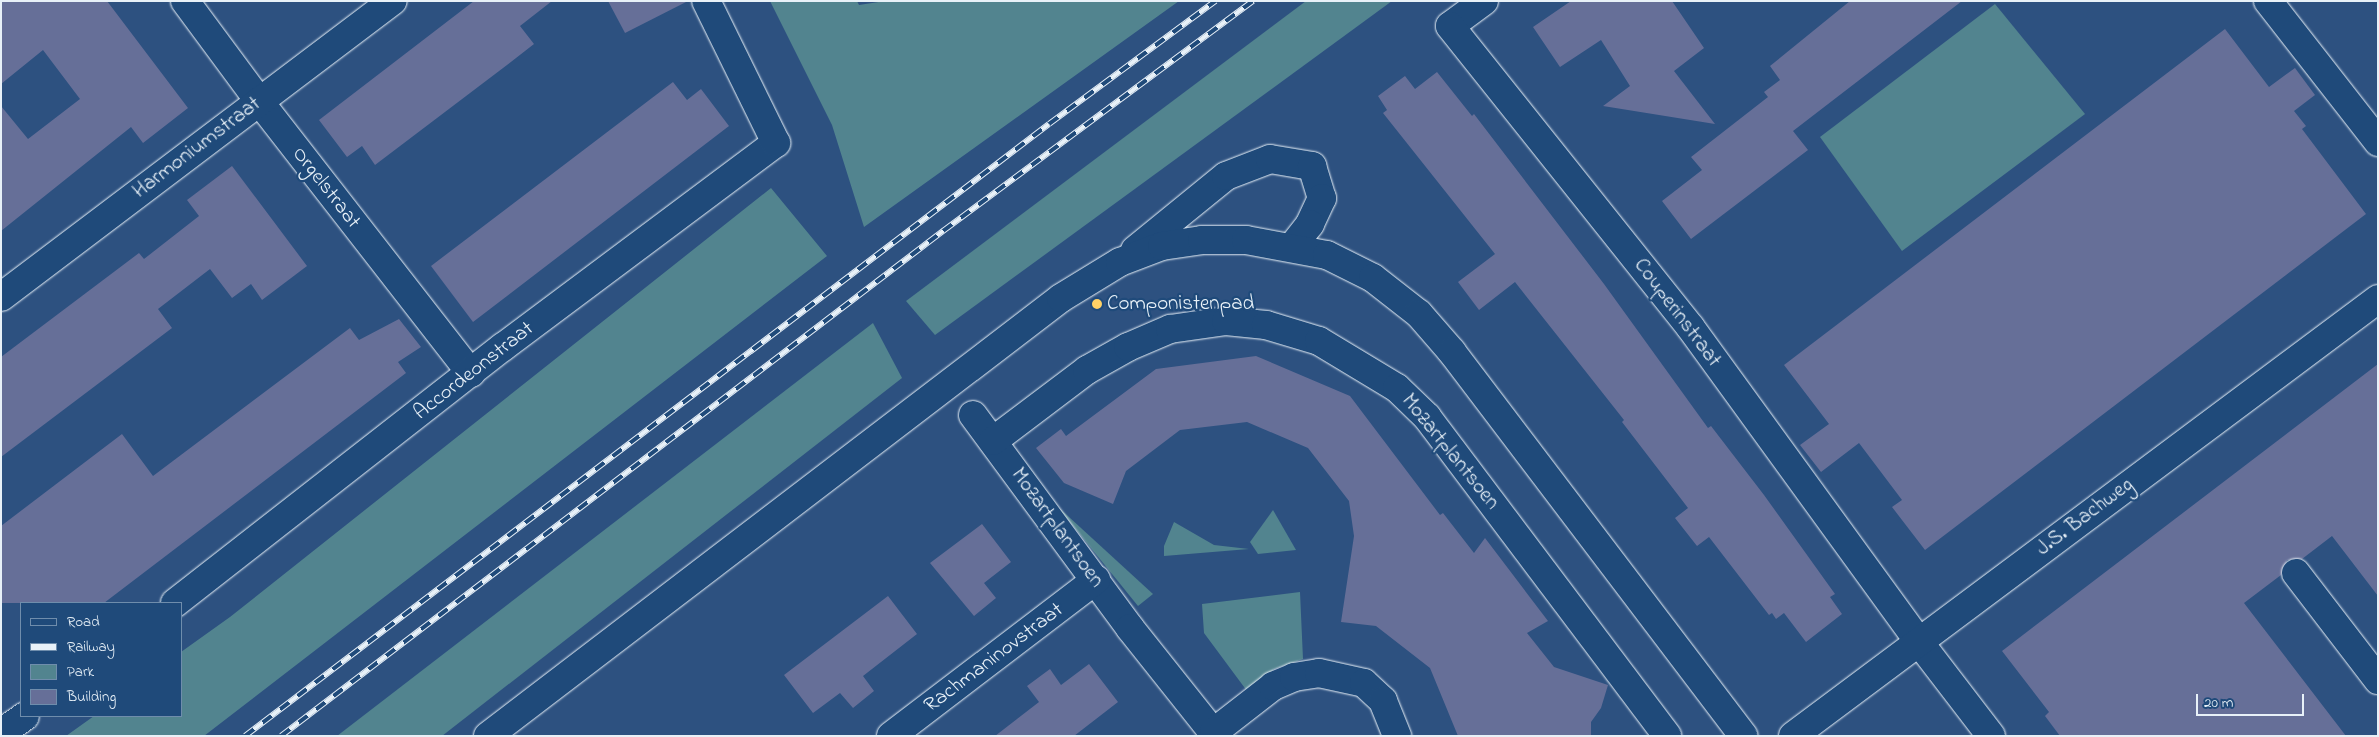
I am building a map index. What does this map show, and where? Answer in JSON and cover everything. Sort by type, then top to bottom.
[{"type":"street","name":"Orgelstraat","points":[[185,1],[259,101],[471,373]]},
{"type":"street","name":"Harmoniumstraat","points":[[1,297],[393,1]]},
{"type":"street","name":"Accordeonstraat","points":[[176,602],[471,373],[776,143],[706,1]]},
{"type":"street","name":"Couperinstraat","points":[[1484,1],[1450,26],[1691,328],[1918,642]]},
{"type":"street","points":[[2268,1],[2378,142]]},
{"type":"street","points":[[488,736],[1061,298],[1120,262],[1226,176],[1270,159],[1312,166],[1322,198],[1310,224],[1292,247]]},
{"type":"street","points":[[1120,262],[1162,246],[1202,240],[1246,240],[1327,255],[1373,278],[1419,314],[1452,352],[1744,736]]},
{"type":"street","name":"J.S. Bachweg","points":[[1793,736],[2378,299]]},
{"type":"street","name":"Mozartplantsoen","points":[[993,441],[1088,370],[1128,347],[1170,329],[1226,321],[1266,325],[1319,341],[1397,388],[1428,417],[1667,736]]},
{"type":"street","name":"Mozartplantsoen","points":[[973,415],[1130,628],[1215,734],[1274,686],[1294,676],[1319,673],[1364,683],[1383,701],[1397,736]]},
{"type":"street","points":[[2296,573],[2378,680]]},
{"type":"street","name":"Rachmaninovstraat","points":[[891,736],[1096,580]]},
{"type":"street","points":[[1918,642],[1991,736]]},
{"type":"street","points":[[1,733],[24,717]]},
{"type":"green space","points":[[770,1],[857,1],[859,5],[885,1],[1179,1],[864,227],[832,125]]},
{"type":"green space","points":[[1306,1],[1392,1],[935,335],[906,301]]},
{"type":"green space","points":[[1995,4],[2085,114],[1902,251],[1820,137]]},
{"type":"green space","points":[[771,188],[827,256],[204,736],[66,736],[93,717],[182,717],[182,651],[230,617]]},
{"type":"green space","points":[[873,323],[902,378],[442,736],[337,736]]},
{"type":"green space","points":[[1057,506],[1153,594],[1138,606]]},
{"type":"green space","points":[[1273,510],[1296,550],[1258,554],[1250,542]]},
{"type":"green space","points":[[1174,522],[1214,545],[1249,549],[1164,556],[1164,546]]},
{"type":"green space","points":[[1300,592],[1303,659],[1274,669],[1247,691],[1204,633],[1202,604]]},
{"type":"building","points":[[1,1],[107,1],[188,108],[143,143],[131,127],[1,231],[1,106],[28,139],[80,99],[43,50],[1,84]]},
{"type":"building","points":[[474,1],[552,1],[520,26],[534,44],[507,65],[375,165],[362,146],[347,157],[319,120]]},
{"type":"building","points":[[608,1],[688,1],[625,33]]},
{"type":"building","points":[[1571,1],[1672,1],[1704,48],[1674,71],[1715,124],[1603,106],[1630,86],[1601,40],[1560,67],[1533,27]]},
{"type":"building","points":[[1850,1],[1962,1],[1793,131],[1808,150],[1691,239],[1662,201],[1702,170],[1691,157],[1768,97],[1764,92],[1780,80],[1770,66]]},
{"type":"building","points":[[2225,29],[2269,87],[2295,68],[2315,95],[2294,111],[2306,126],[2302,129],[2366,214],[1925,550],[1892,507],[1902,500],[1859,443],[1821,472],[1800,445],[1829,424],[1784,365]]},
{"type":"building","points":[[1437,72],[1472,116],[1474,114],[1604,284],[1708,428],[1711,426],[1764,495],[1835,594],[1830,597],[1842,614],[1806,642],[1784,613],[1776,619],[1772,613],[1769,615],[1709,537],[1697,546],[1675,518],[1688,508],[1622,422],[1624,420],[1515,282],[1479,310],[1458,282],[1495,254],[1383,113],[1387,110],[1378,96],[1405,76],[1415,89]]},
{"type":"building","points":[[673,82],[687,100],[701,89],[729,126],[473,322],[431,266]]},
{"type":"building","points":[[232,166],[307,266],[262,300],[251,284],[232,298],[210,269],[158,309],[172,328],[1,457],[1,357],[139,253],[144,259],[199,216],[187,200]]},
{"type":"building","points":[[399,319],[421,347],[398,362],[406,373],[105,602],[1,603],[1,526],[122,434],[153,476],[350,328],[359,340]]},
{"type":"building","points":[[1256,356],[1350,396],[1440,515],[1443,513],[1474,553],[1485,538],[1548,621],[1527,633],[1554,667],[1608,685],[1601,708],[1591,722],[1591,736],[1458,736],[1430,668],[1376,626],[1341,622],[1354,536],[1349,501],[1308,448],[1247,422],[1180,430],[1126,471],[1113,504],[1064,483],[1036,448],[1061,429],[1066,436],[1156,369]]},
{"type":"building","points":[[2378,364],[2378,596],[2332,536],[2302,559],[2287,560],[2281,575],[2244,603],[2346,736],[2060,736],[2045,716],[2049,712],[2002,651]]},
{"type":"building","points":[[982,524],[1011,562],[984,583],[996,598],[974,616],[930,563]]},
{"type":"building","points":[[888,596],[917,634],[863,676],[874,691],[853,708],[840,693],[813,713],[784,675]]},
{"type":"building","points":[[1089,664],[1118,702],[1074,736],[995,736],[1039,702],[1027,686],[1050,669],[1061,685]]},
{"type":"railway","points":[[245,736],[1049,124],[1215,1]]},
{"type":"railway","points":[[281,736],[943,231],[1253,1]]},
{"type":"place","name":"Componistenpad","points":[[1097,304]]}]
